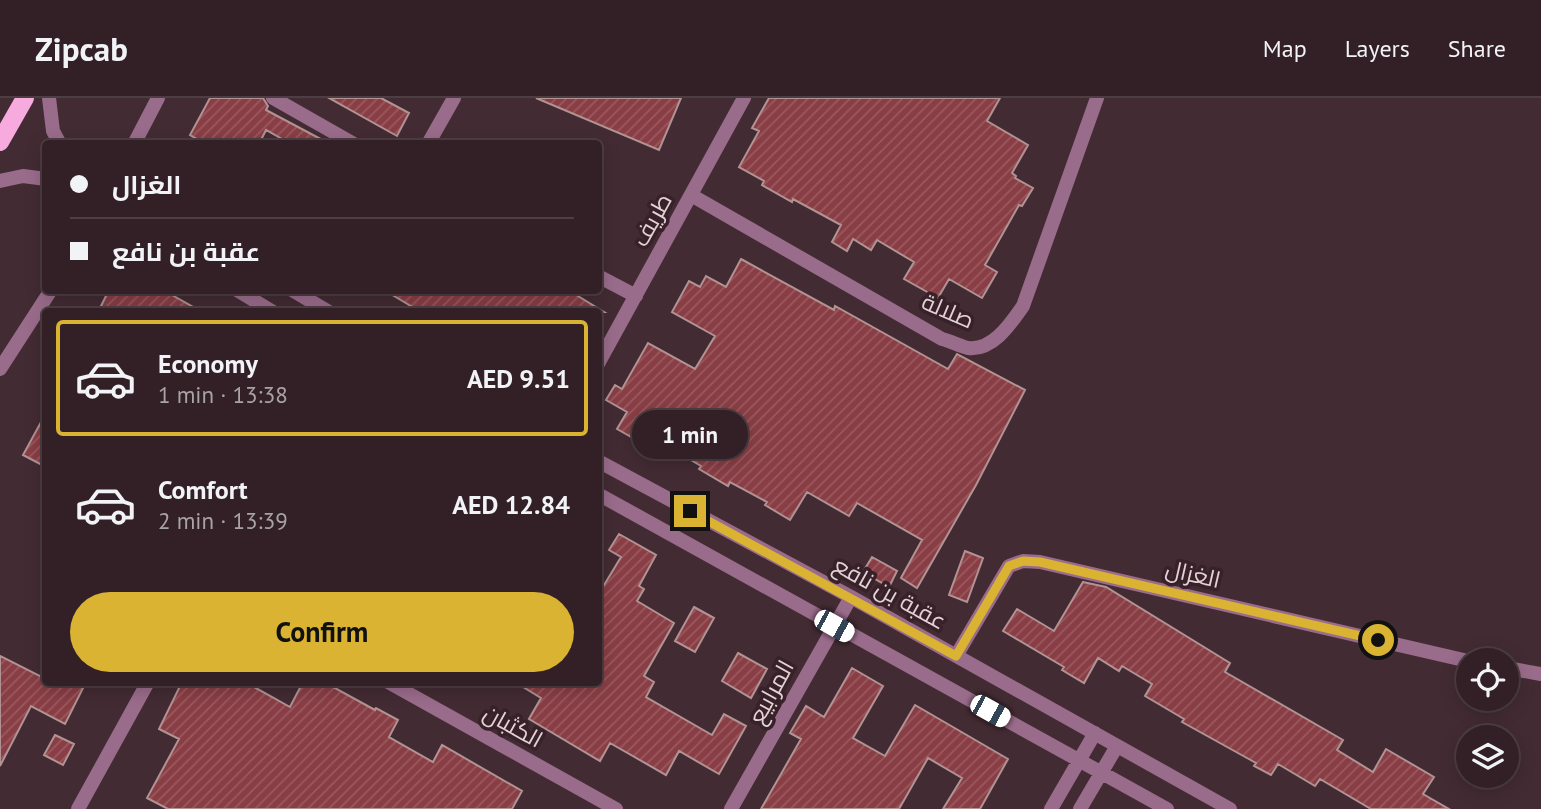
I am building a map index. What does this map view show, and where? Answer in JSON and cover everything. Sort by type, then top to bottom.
[{"type":"main road","points":[[0,142],[25,98]]},
{"type":"street","points":[[48,98],[53,131],[58,140]]},
{"type":"street","points":[[136,140],[158,98]]},
{"type":"street","points":[[273,98],[348,140]]},
{"type":"street","points":[[430,140],[454,98]]},
{"type":"street","name":"طريف","points":[[602,357],[744,98]]},
{"type":"street","name":"صلالة","points":[[691,195],[942,339],[970,348],[991,342],[1007,329],[1023,306],[1097,98]]},
{"type":"street","points":[[0,181],[23,176],[42,178]]},
{"type":"street","points":[[602,278],[636,296]]},
{"type":"street","points":[[0,369],[48,294]]},
{"type":"street","points":[[244,294],[267,308]]},
{"type":"street","points":[[299,294],[322,308]]},
{"type":"street","name":"عقبة بن نافع","points":[[602,463],[850,597],[1230,809]]},
{"type":"street","points":[[602,496],[1167,809]]},
{"type":"street","name":"الغزال","points":[[956,656],[1009,566],[1023,561],[1040,562],[1456,658]]},
{"type":"street","name":"المرابيع","points":[[731,809],[850,597]]},
{"type":"street","points":[[1519,670],[1541,674]]},
{"type":"street","points":[[78,809],[146,686]]},
{"type":"street","name":"الكثبان","points":[[395,686],[616,809]]},
{"type":"street","points":[[1051,809],[1095,733]]},
{"type":"street","points":[[1080,809],[1117,746]]},
{"type":"building","points":[[210,98],[263,98],[268,106],[266,110],[322,140],[284,140],[266,130],[261,140],[199,140],[190,135]]},
{"type":"building","points":[[329,98],[381,98],[409,113],[397,136]]},
{"type":"building","points":[[536,98],[681,98],[659,150]]},
{"type":"building","points":[[769,98],[1000,98],[987,121],[1028,145],[1012,173],[1015,178],[1033,188],[1022,206],[1019,205],[985,265],[997,272],[982,298],[949,279],[938,298],[904,279],[914,262],[877,240],[871,250],[853,239],[847,251],[832,242],[841,225],[762,185],[764,181],[739,167],[759,131],[752,128]]},
{"type":"building","points":[[741,259],[834,310],[835,306],[948,369],[957,354],[1025,390],[976,485],[917,588],[901,578],[922,540],[857,503],[849,516],[807,492],[790,520],[765,505],[767,502],[730,482],[728,486],[699,469],[701,466],[652,437],[647,446],[617,429],[627,412],[606,400],[615,385],[622,389],[648,343],[695,369],[715,336],[672,312],[689,281],[700,287],[706,276],[726,287]]},
{"type":"building","points":[[107,294],[170,294],[195,308],[100,308]]},
{"type":"building","points":[[391,294],[575,294],[597,308],[414,308]]},
{"type":"building","points":[[42,420],[42,465],[23,455]]},
{"type":"building","points":[[619,534],[656,555],[639,586],[644,589],[637,601],[674,623],[644,676],[654,682],[646,697],[712,735],[724,714],[746,726],[719,774],[679,751],[666,775],[610,743],[600,761],[529,719],[541,698],[522,686],[602,686],[602,588],[621,557],[609,550]]},
{"type":"building","points":[[965,551],[983,558],[967,602],[949,595]]},
{"type":"building","points":[[872,557],[897,571],[889,587],[863,572]]},
{"type":"building","points":[[1083,582],[1106,587],[1230,663],[1225,672],[1343,740],[1337,750],[1373,772],[1386,749],[1434,777],[1423,794],[1449,809],[1371,809],[1320,779],[1315,786],[1278,764],[1271,775],[1254,766],[1256,763],[1182,722],[1184,719],[1145,696],[1152,684],[1122,666],[1119,671],[1098,658],[1084,683],[1062,670],[1064,667],[1003,631],[1017,609],[1054,631]]},
{"type":"building","points":[[694,607],[714,618],[695,652],[675,641]]},
{"type":"building","points":[[738,653],[767,669],[751,698],[722,681]]},
{"type":"building","points":[[0,656],[42,677],[42,686],[84,686],[65,724],[31,706],[0,766]]},
{"type":"building","points":[[852,668],[883,686],[853,738],[885,756],[915,705],[1008,759],[980,809],[943,809],[962,778],[928,758],[899,809],[761,809],[801,739],[790,733],[806,706],[824,717]]},
{"type":"building","points":[[180,686],[252,686],[290,707],[301,686],[331,686],[398,720],[389,737],[433,762],[442,745],[522,791],[512,809],[168,809],[147,798],[179,739],[159,729]]},
{"type":"building","points":[[55,735],[74,744],[63,765],[44,755]]},
{"type":"route","points":[[690,511],[956,656],[1009,566],[1023,561],[1040,562],[1378,640]]}]
